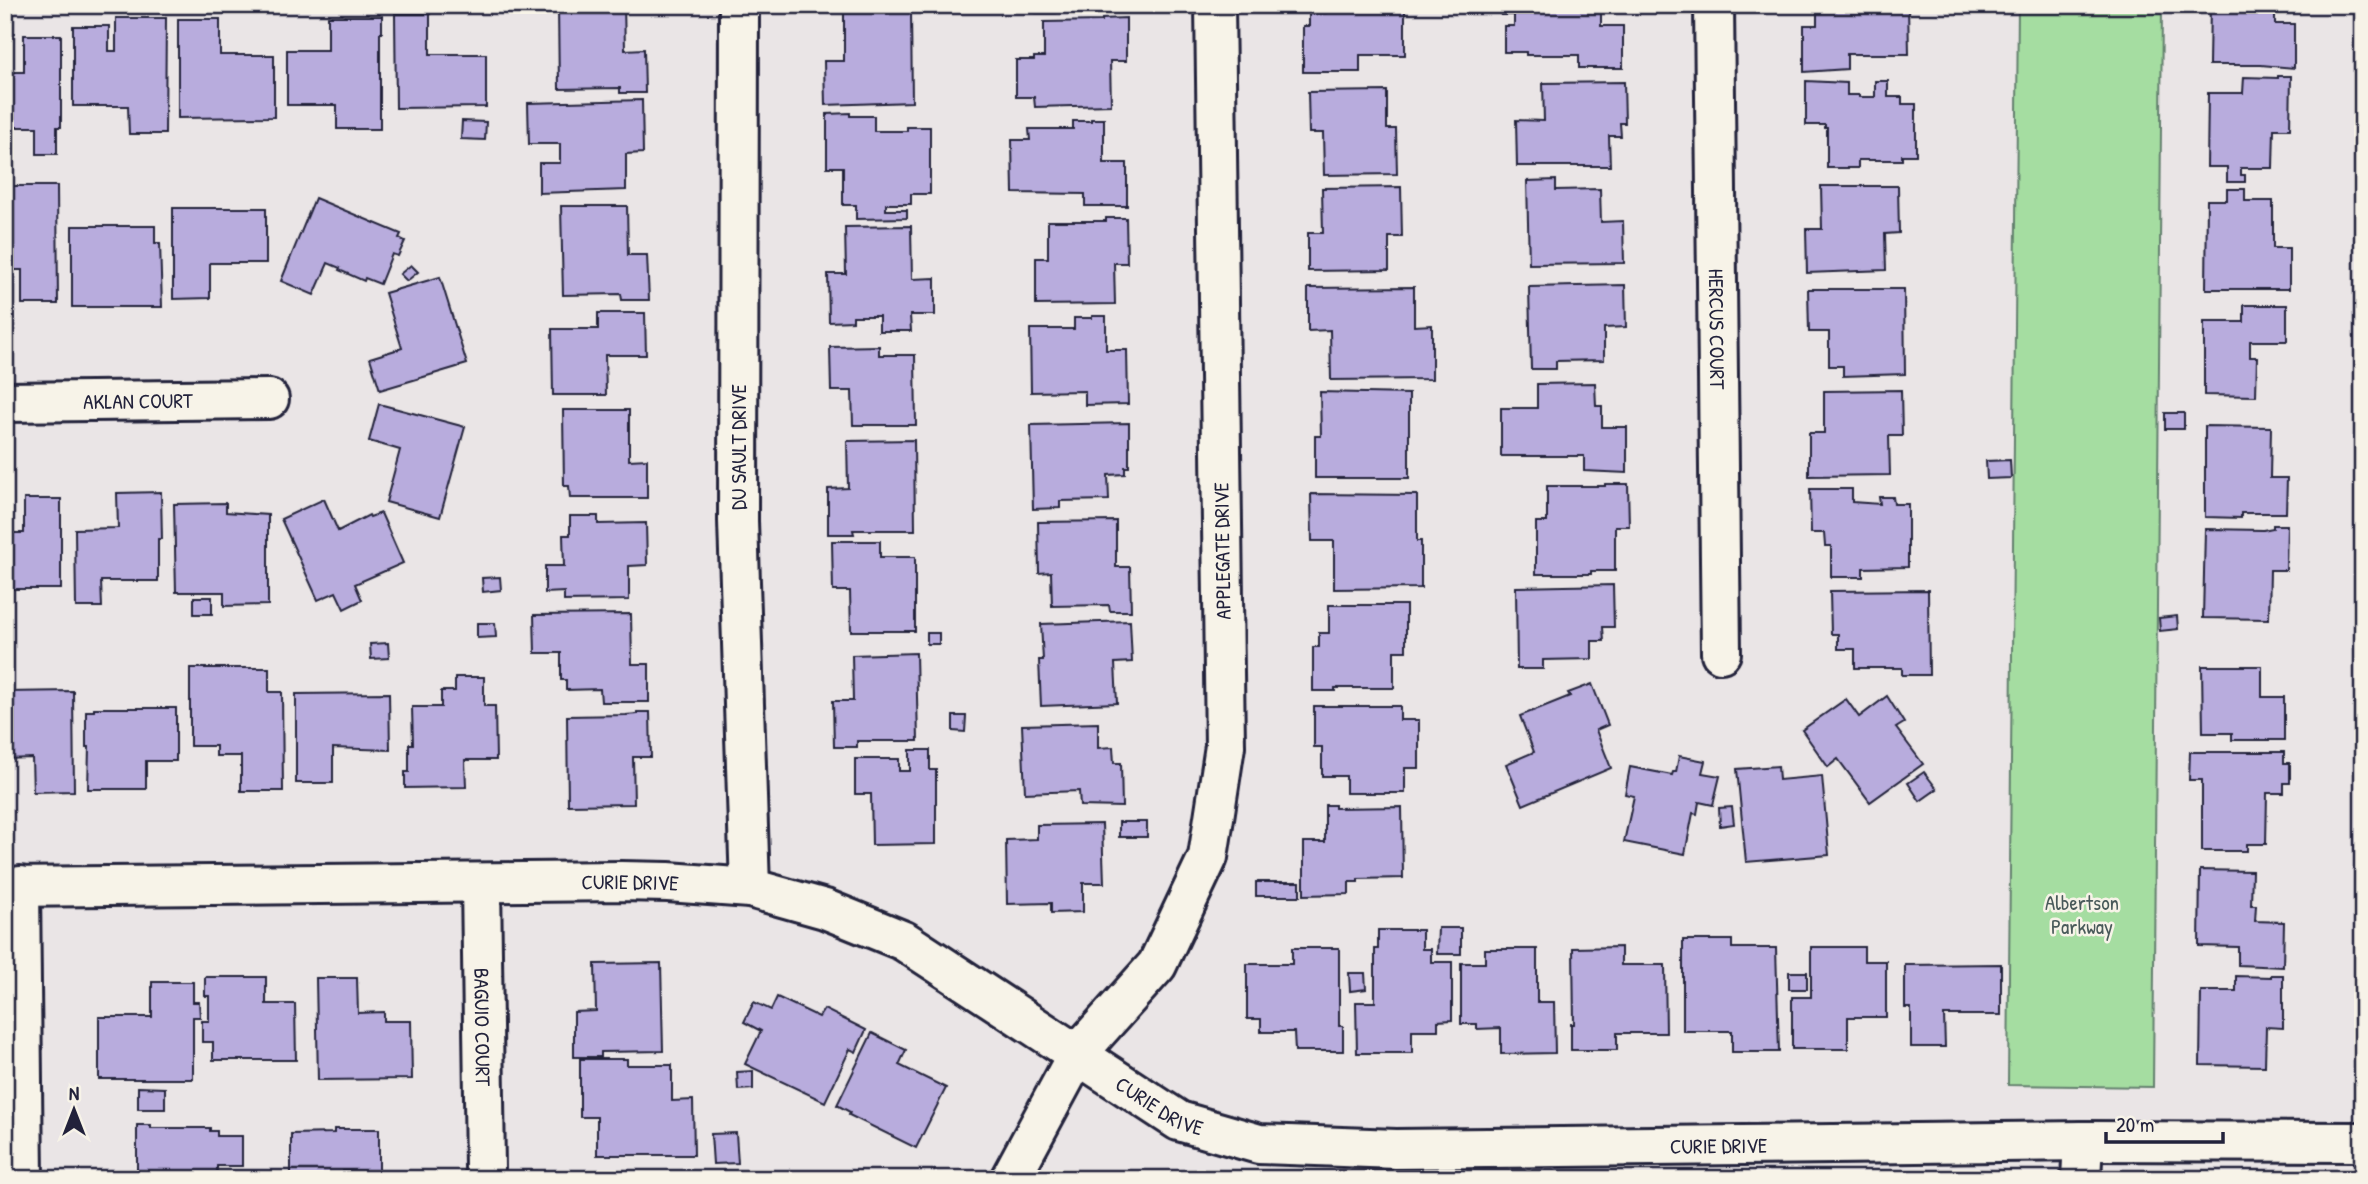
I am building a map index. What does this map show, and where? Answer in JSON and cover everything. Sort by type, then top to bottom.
[{"type":"street","name":"DU SAULT DRIVE","points":[[738,5],[738,521],[750,888]]},
{"type":"street","name":"APPLEGATE DRIVE","points":[[1010,1179],[1078,1053],[1157,965],[1208,857],[1225,746],[1215,5]]},
{"type":"street","name":"HERCUS COURT","points":[[1714,5],[1721,653]]},
{"type":"street","name":"AKLAN COURT","points":[[5,402],[269,399]]},
{"type":"street","name":"CURIE DRIVE","points":[[13,886],[668,882],[750,888],[825,909],[904,942],[1179,1121],[1259,1144],[1396,1149],[2083,1141],[2363,1142]]},
{"type":"street","name":"BAGUIO COURT","points":[[481,883],[485,1168]]},
{"type":"street","points":[[13,886],[23,1179]]},
{"type":"street","points":[[2081,1179],[2083,1141]]},
{"type":"green space","name":"Albertson Parkway","points":[[2018,5],[2162,5],[2153,1087],[2008,1085]]},
{"type":"building","points":[[558,5],[624,5],[625,50],[644,49],[645,93],[620,93],[620,88],[559,89]]},
{"type":"building","points":[[1036,5],[1055,5],[1056,13],[1036,13]]},
{"type":"building","points":[[1075,5],[1118,5],[1118,8],[1075,8]]},
{"type":"building","points":[[1326,5],[1405,5],[1405,55],[1360,55],[1360,72],[1303,72],[1303,26],[1309,26],[1309,13],[1326,13]]},
{"type":"building","points":[[1501,5],[1601,5],[1601,26],[1623,26],[1623,68],[1579,68],[1579,55],[1526,55],[1526,52],[1504,52],[1504,26],[1514,26],[1514,15],[1501,15]]},
{"type":"building","points":[[1835,5],[1908,5],[1909,54],[1847,54],[1847,69],[1804,72],[1804,25],[1817,25],[1817,12],[1836,11]]},
{"type":"building","points":[[2210,5],[2275,5],[2275,24],[2294,24],[2294,68],[2209,65]]},
{"type":"building","points":[[911,11],[912,102],[825,105],[824,61],[844,61],[844,13]]},
{"type":"building","points":[[395,14],[430,14],[430,54],[486,54],[486,107],[396,108]]},
{"type":"building","points":[[328,16],[382,16],[380,129],[337,129],[337,105],[287,105],[287,50],[328,50]]},
{"type":"building","points":[[116,18],[166,18],[165,134],[129,134],[128,106],[73,106],[73,26],[109,26],[109,51],[116,51]]},
{"type":"building","points":[[1126,18],[1126,61],[1110,61],[1111,105],[1035,107],[1034,97],[1016,97],[1016,60],[1044,57],[1044,22]]},
{"type":"building","points":[[178,19],[220,19],[220,55],[274,55],[274,117],[178,118]]},
{"type":"building","points":[[24,35],[61,35],[61,127],[57,127],[57,154],[37,154],[37,127],[5,127],[5,69],[9,69],[9,72],[24,72]]},
{"type":"building","points":[[2291,76],[2290,129],[2274,129],[2273,168],[2241,168],[2245,182],[2227,182],[2227,167],[2207,167],[2208,93],[2243,93],[2244,77]]},
{"type":"building","points":[[1806,81],[1847,83],[1847,95],[1875,97],[1875,81],[1888,81],[1888,97],[1902,97],[1902,104],[1916,104],[1916,155],[1902,155],[1902,160],[1858,160],[1858,168],[1827,168],[1827,128],[1825,125],[1806,125]]},
{"type":"building","points":[[1624,82],[1625,123],[1620,123],[1621,136],[1609,136],[1610,166],[1517,166],[1516,120],[1544,121],[1543,83]]},
{"type":"building","points":[[1387,91],[1387,129],[1396,129],[1397,174],[1324,175],[1323,133],[1309,133],[1308,92]]},
{"type":"building","points":[[642,100],[643,153],[626,154],[626,190],[539,193],[539,163],[560,163],[560,144],[529,144],[528,103]]},
{"type":"building","points":[[850,113],[850,116],[874,116],[874,131],[907,131],[907,127],[930,127],[930,194],[911,194],[911,204],[886,204],[886,210],[907,210],[907,218],[856,219],[856,205],[843,205],[843,167],[827,167],[827,114]]},
{"type":"building","points":[[1104,119],[1104,163],[1127,163],[1127,206],[1085,206],[1085,194],[1013,193],[1012,140],[1030,140],[1029,129],[1073,129],[1073,121]]},
{"type":"building","points":[[462,121],[486,122],[485,140],[461,139]]},
{"type":"building","points":[[1556,180],[1556,190],[1600,189],[1601,222],[1623,221],[1624,263],[1529,264],[1527,181]]},
{"type":"building","points":[[5,186],[57,186],[58,304],[22,304],[22,270],[5,270]]},
{"type":"building","points":[[1821,186],[1898,186],[1899,233],[1885,234],[1886,270],[1807,273],[1806,229],[1822,229]]},
{"type":"building","points":[[1401,187],[1402,237],[1389,237],[1389,270],[1308,271],[1308,233],[1323,233],[1322,188]]},
{"type":"building","points":[[2227,189],[2245,189],[2245,201],[2273,201],[2273,248],[2289,248],[2289,289],[2206,289],[2207,200],[2227,200]]},
{"type":"building","points":[[315,198],[401,234],[399,238],[405,241],[398,256],[392,254],[380,284],[365,278],[364,281],[328,263],[314,295],[281,281]]},
{"type":"building","points":[[561,206],[627,206],[628,255],[647,255],[649,300],[622,300],[621,294],[563,295]]},
{"type":"building","points":[[173,208],[266,208],[266,263],[210,263],[210,298],[173,299]]},
{"type":"building","points":[[1106,218],[1126,218],[1127,263],[1114,263],[1115,304],[1036,305],[1036,258],[1048,258],[1048,221],[1106,221]]},
{"type":"building","points":[[72,226],[155,226],[155,243],[160,243],[162,307],[72,307]]},
{"type":"building","points":[[911,226],[912,279],[935,278],[935,315],[910,315],[911,331],[879,331],[879,316],[853,316],[853,321],[829,322],[828,274],[846,274],[845,227]]},
{"type":"building","points":[[411,265],[418,272],[407,281],[400,274]]},
{"type":"building","points":[[440,277],[467,364],[380,390],[370,358],[402,348],[385,293]]},
{"type":"building","points":[[1625,285],[1626,327],[1604,328],[1604,360],[1556,361],[1556,369],[1531,369],[1529,287]]},
{"type":"building","points":[[1414,287],[1414,326],[1432,325],[1432,379],[1331,380],[1330,330],[1308,331],[1308,288]]},
{"type":"building","points":[[1808,289],[1904,289],[1905,374],[1843,376],[1843,366],[1829,366],[1829,332],[1809,332]]},
{"type":"building","points":[[2244,305],[2287,305],[2287,341],[2250,341],[2250,357],[2257,357],[2256,396],[2204,395],[2204,322],[2244,322]]},
{"type":"building","points":[[598,313],[645,313],[646,355],[605,355],[606,395],[553,395],[552,329],[598,329]]},
{"type":"building","points":[[1106,316],[1106,350],[1127,350],[1128,404],[1085,405],[1085,391],[1031,392],[1030,329],[1074,329],[1074,318]]},
{"type":"building","points":[[879,346],[879,355],[915,355],[916,425],[853,425],[852,391],[831,391],[830,347]]},
{"type":"building","points":[[1595,383],[1596,406],[1602,406],[1602,427],[1627,427],[1627,473],[1584,471],[1584,456],[1501,456],[1501,408],[1537,408],[1537,384]]},
{"type":"building","points":[[1901,390],[1902,436],[1889,436],[1890,475],[1809,476],[1809,433],[1824,433],[1824,391]]},
{"type":"building","points":[[1320,392],[1409,394],[1409,478],[1315,478],[1315,436],[1321,436]]},
{"type":"building","points":[[379,404],[465,427],[440,517],[386,502],[400,450],[369,441]]},
{"type":"building","points":[[563,410],[629,410],[629,460],[647,459],[647,498],[570,498],[569,486],[564,486]]},
{"type":"building","points":[[2165,413],[2184,413],[2184,429],[2165,429]]},
{"type":"building","points":[[1129,423],[1129,467],[1125,467],[1125,474],[1108,475],[1109,500],[1060,501],[1060,508],[1033,509],[1031,425]]},
{"type":"building","points":[[2205,426],[2271,427],[2270,478],[2287,478],[2286,513],[2241,513],[2241,518],[2205,517]]},
{"type":"building","points":[[914,440],[915,530],[853,530],[854,534],[828,534],[828,489],[848,488],[847,441]]},
{"type":"building","points":[[2010,460],[2011,478],[1987,479],[1986,461]]},
{"type":"building","points":[[1628,484],[1629,526],[1615,526],[1615,571],[1536,574],[1536,522],[1547,522],[1547,486]]},
{"type":"building","points":[[1810,489],[1852,489],[1852,502],[1880,504],[1879,497],[1893,497],[1894,504],[1908,504],[1908,567],[1863,568],[1863,577],[1831,577],[1831,546],[1825,546],[1824,533],[1811,533]]},
{"type":"building","points":[[161,492],[162,539],[158,539],[158,581],[101,581],[102,607],[76,607],[75,529],[118,528],[117,493]]},
{"type":"building","points":[[1311,494],[1417,495],[1421,588],[1334,589],[1334,541],[1312,541]]},
{"type":"building","points":[[24,499],[61,499],[61,589],[5,589],[5,533],[24,533]]},
{"type":"building","points":[[324,499],[338,531],[369,515],[370,517],[381,513],[403,563],[355,584],[362,600],[344,609],[336,592],[318,600],[281,519]]},
{"type":"building","points":[[226,503],[226,512],[268,515],[268,605],[224,606],[224,592],[176,592],[174,504]]},
{"type":"building","points":[[570,516],[598,516],[598,524],[646,523],[647,565],[629,566],[629,600],[564,601],[564,592],[545,593],[545,566],[564,566],[563,535],[570,535]]},
{"type":"building","points":[[1116,521],[1116,567],[1130,567],[1131,611],[1110,611],[1109,605],[1052,606],[1051,572],[1039,573],[1038,522]]},
{"type":"building","points":[[2273,525],[2287,525],[2286,570],[2270,570],[2269,619],[2203,618],[2205,529],[2263,530],[2273,528]]},
{"type":"building","points":[[832,541],[880,541],[880,557],[915,557],[915,631],[851,631],[850,591],[833,591]]},
{"type":"building","points":[[500,577],[501,590],[483,592],[482,578]]},
{"type":"building","points":[[1613,585],[1614,627],[1603,627],[1604,641],[1592,641],[1592,659],[1543,660],[1543,669],[1517,669],[1516,587]]},
{"type":"building","points":[[1928,590],[1929,675],[1902,675],[1902,668],[1855,668],[1855,649],[1838,649],[1838,634],[1831,634],[1830,591]]},
{"type":"building","points":[[194,597],[212,597],[212,614],[194,614]]},
{"type":"building","points":[[1329,605],[1406,605],[1406,651],[1394,651],[1394,688],[1335,688],[1335,691],[1313,691],[1313,647],[1319,647],[1319,633],[1329,633]]},
{"type":"building","points":[[631,614],[632,664],[649,664],[649,702],[601,702],[600,689],[566,690],[566,680],[561,680],[561,653],[535,653],[534,615]]},
{"type":"building","points":[[2177,616],[2178,629],[2160,631],[2159,618]]},
{"type":"building","points":[[1130,621],[1132,662],[1115,663],[1117,703],[1041,706],[1041,624]]},
{"type":"building","points":[[477,623],[495,623],[496,637],[477,638]]},
{"type":"building","points":[[927,633],[939,633],[939,644],[927,644]]},
{"type":"building","points":[[388,643],[389,658],[371,659],[370,644]]},
{"type":"building","points":[[916,653],[918,741],[857,741],[857,747],[834,747],[833,701],[853,701],[852,655]]},
{"type":"building","points":[[2202,666],[2262,666],[2262,697],[2284,697],[2284,740],[2232,740],[2232,733],[2203,733]]},
{"type":"building","points":[[190,668],[269,668],[269,692],[282,692],[283,791],[241,791],[241,756],[216,756],[216,746],[190,746]]},
{"type":"building","points":[[455,677],[484,677],[484,706],[495,706],[496,760],[465,760],[466,787],[405,788],[405,772],[409,772],[409,744],[413,744],[412,707],[441,707],[441,691],[455,691]]},
{"type":"building","points":[[1592,684],[1608,725],[1596,730],[1611,768],[1523,805],[1506,764],[1534,752],[1520,716]]},
{"type":"building","points":[[73,691],[74,791],[33,792],[32,758],[5,759],[5,692]]},
{"type":"building","points":[[389,693],[390,750],[333,748],[333,783],[296,783],[296,694]]},
{"type":"building","points":[[1887,696],[1904,723],[1896,728],[1923,764],[1870,802],[1838,759],[1828,767],[1802,730],[1846,699],[1859,717]]},
{"type":"building","points":[[1314,706],[1400,706],[1400,720],[1419,720],[1419,768],[1405,768],[1405,793],[1346,793],[1346,776],[1322,776],[1322,747],[1314,747]]},
{"type":"building","points":[[94,708],[176,708],[176,761],[146,761],[146,789],[88,789],[86,711],[94,711]]},
{"type":"building","points":[[650,712],[651,757],[633,757],[634,804],[568,805],[567,716],[626,715]]},
{"type":"building","points":[[953,716],[966,716],[965,732],[953,731]]},
{"type":"building","points":[[1098,723],[1098,748],[1113,747],[1114,763],[1121,763],[1122,807],[1080,806],[1079,791],[1025,793],[1022,725]]},
{"type":"building","points":[[910,750],[930,750],[930,770],[936,770],[936,844],[872,845],[871,794],[855,794],[855,759],[899,759],[899,771],[910,771]]},
{"type":"building","points":[[2190,752],[2284,752],[2284,763],[2290,763],[2290,783],[2284,783],[2284,793],[2267,793],[2266,844],[2247,844],[2247,851],[2202,851],[2202,780],[2189,780]]},
{"type":"building","points":[[1679,756],[1705,761],[1702,773],[1720,776],[1713,805],[1699,802],[1697,814],[1693,813],[1685,854],[1624,842],[1634,796],[1625,794],[1630,767],[1672,775],[1676,772]]},
{"type":"building","points":[[1778,766],[1779,780],[1822,776],[1829,855],[1746,862],[1737,769]]},
{"type":"building","points":[[1924,772],[1937,789],[1920,801],[1908,783]]},
{"type":"building","points":[[1325,805],[1335,805],[1335,808],[1402,807],[1403,878],[1358,879],[1358,882],[1349,882],[1349,894],[1304,895],[1304,842],[1325,842]]},
{"type":"building","points":[[1732,807],[1734,824],[1720,826],[1719,808]]},
{"type":"building","points":[[1119,822],[1147,822],[1147,837],[1119,837]]},
{"type":"building","points":[[1102,824],[1104,883],[1083,883],[1083,912],[1051,913],[1051,903],[1007,904],[1006,840],[1037,839],[1037,825]]},
{"type":"building","points":[[2200,870],[2252,871],[2251,905],[2256,905],[2255,921],[2284,922],[2283,967],[2238,965],[2238,947],[2199,946]]},
{"type":"building","points":[[1256,882],[1300,882],[1300,896],[1256,896]]},
{"type":"building","points":[[1438,928],[1461,928],[1461,954],[1437,954]]},
{"type":"building","points":[[1378,930],[1422,930],[1422,949],[1431,949],[1431,962],[1452,962],[1452,1020],[1438,1021],[1438,1030],[1412,1030],[1412,1053],[1357,1053],[1356,1002],[1375,1002],[1375,949],[1378,949]]},
{"type":"building","points":[[1683,940],[1732,940],[1732,948],[1776,948],[1779,1052],[1732,1052],[1732,1031],[1683,1031]]},
{"type":"building","points":[[1621,947],[1621,965],[1665,965],[1666,1033],[1617,1033],[1617,1050],[1571,1050],[1571,1024],[1574,1024],[1573,948]]},
{"type":"building","points":[[1811,947],[1864,947],[1864,961],[1886,961],[1886,1017],[1848,1017],[1848,1049],[1792,1049],[1792,997],[1811,997]]},
{"type":"building","points":[[1292,948],[1339,948],[1339,1026],[1343,1026],[1343,1051],[1295,1051],[1294,1032],[1261,1032],[1261,1019],[1247,1019],[1247,964],[1292,964]]},
{"type":"building","points":[[1485,949],[1537,949],[1537,1002],[1554,1002],[1555,1053],[1501,1054],[1501,1028],[1477,1029],[1477,1024],[1461,1024],[1461,963],[1485,963]]},
{"type":"building","points":[[661,963],[663,1051],[601,1052],[601,1057],[574,1057],[574,1012],[596,1011],[595,964]]},
{"type":"building","points":[[2001,964],[2001,1015],[1944,1015],[1945,1047],[1911,1047],[1911,1008],[1905,1008],[1905,965]]},
{"type":"building","points":[[1789,972],[1807,972],[1807,989],[1789,989]]},
{"type":"building","points":[[1349,973],[1365,973],[1366,989],[1350,991]]},
{"type":"building","points":[[2283,975],[2283,1028],[2266,1027],[2265,1066],[2200,1065],[2201,991],[2236,991],[2236,976]]},
{"type":"building","points":[[205,977],[266,977],[266,1004],[295,1004],[296,1060],[213,1060],[213,1042],[202,1042],[202,1021],[209,1021],[209,996],[205,996]]},
{"type":"building","points":[[316,978],[357,978],[358,1013],[384,1012],[384,1021],[411,1021],[412,1079],[318,1080]]},
{"type":"building","points":[[152,982],[193,982],[193,1002],[199,1002],[200,1017],[193,1017],[193,1079],[99,1079],[99,1017],[152,1017]]},
{"type":"building","points":[[777,997],[819,1017],[824,1009],[866,1030],[856,1052],[850,1049],[825,1102],[745,1064],[761,1031],[744,1022],[754,1002],[771,1010]]},
{"type":"building","points":[[872,1033],[906,1050],[899,1065],[946,1088],[916,1148],[849,1115],[850,1112],[837,1105]]},
{"type":"building","points":[[580,1059],[627,1059],[627,1065],[672,1065],[672,1101],[693,1100],[694,1155],[597,1155],[597,1117],[580,1117]]},
{"type":"building","points":[[753,1071],[753,1089],[738,1090],[737,1072]]},
{"type":"building","points":[[138,1087],[165,1088],[165,1109],[138,1109]]},
{"type":"building","points":[[137,1125],[151,1125],[151,1128],[210,1128],[210,1131],[217,1131],[217,1136],[242,1136],[242,1166],[217,1166],[217,1179],[137,1179]]},
{"type":"building","points":[[334,1129],[379,1129],[379,1171],[343,1171],[343,1179],[291,1179],[291,1134],[334,1133]]},
{"type":"building","points":[[736,1133],[738,1163],[713,1164],[711,1134]]}]
